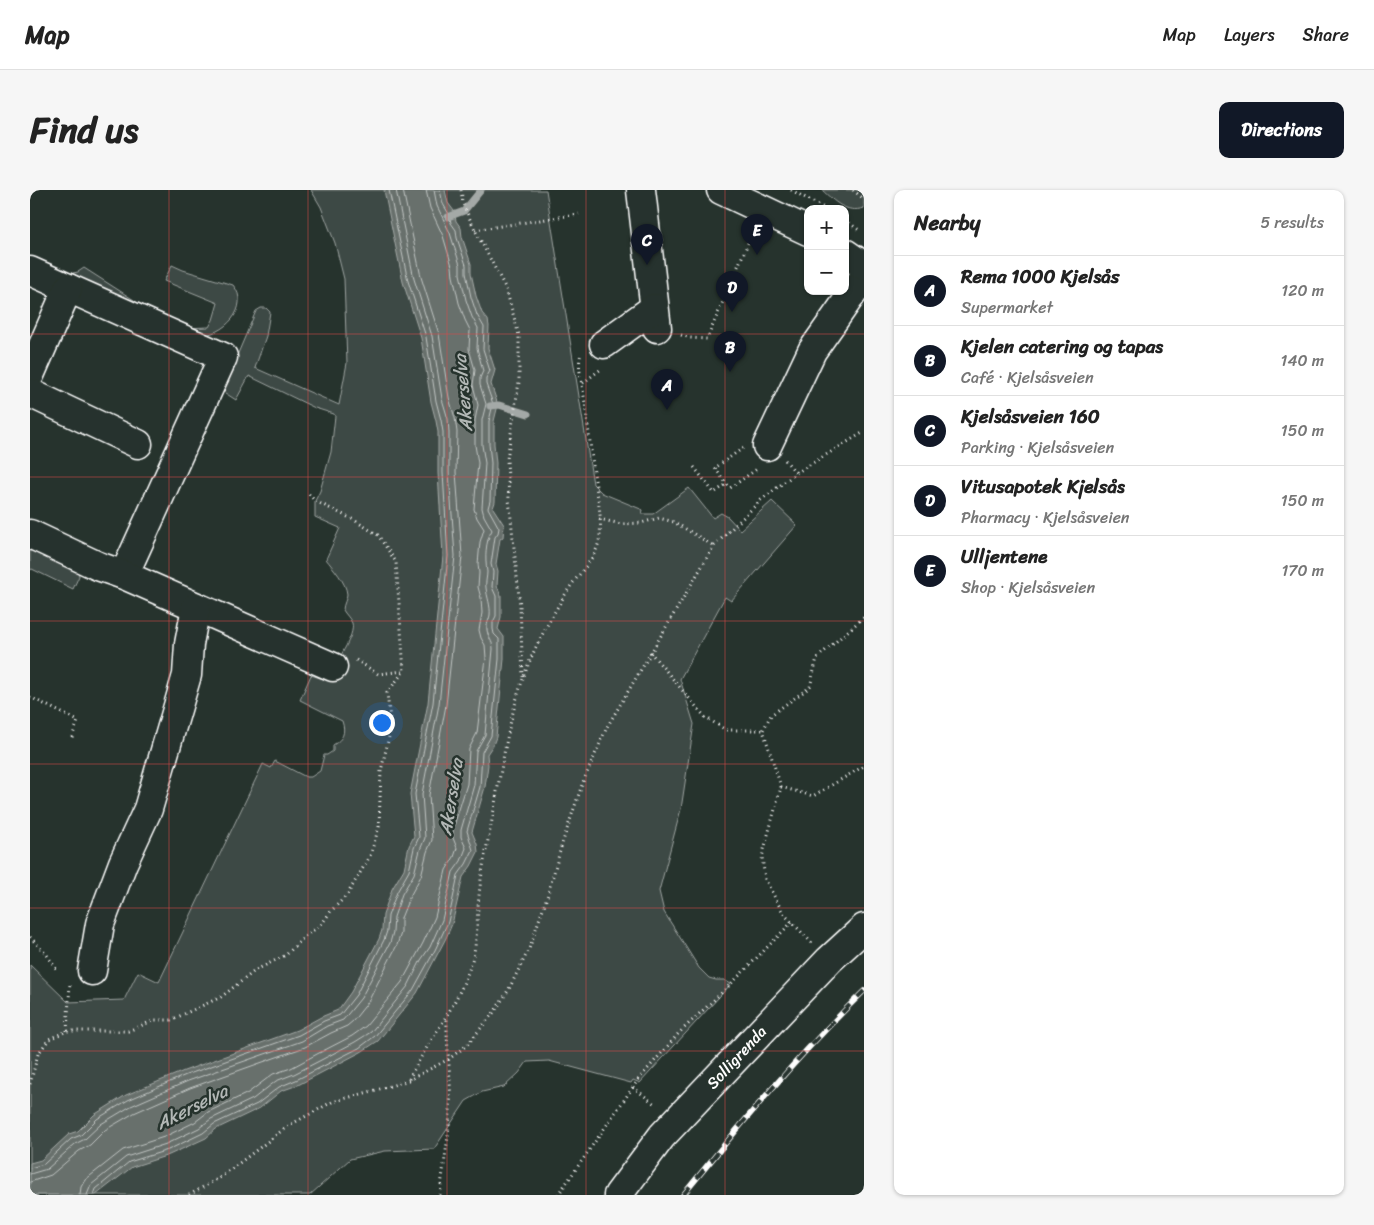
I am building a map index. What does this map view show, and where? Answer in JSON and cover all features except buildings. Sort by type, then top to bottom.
[{"type":"street","points":[[604,344],[656,318],[641,190]]},
{"type":"street","points":[[721,190],[804,229]]},
{"type":"street","points":[[849,256],[864,266]]},
{"type":"street","points":[[30,271],[223,357],[124,575]]},
{"type":"street","points":[[758,456],[812,351],[864,277]]},
{"type":"street","points":[[30,376],[68,288]]},
{"type":"street","points":[[30,393],[138,444]]},
{"type":"street","points":[[30,534],[98,566],[124,575],[333,667]]},
{"type":"street","points":[[92,971],[100,924],[123,863],[148,808],[187,675],[189,644],[196,607]]},
{"type":"street","name":"Solligrenda","points":[[618,1195],[662,1136],[830,960],[864,928]]},
{"type":"path","points":[[461,190],[463,204],[506,289],[519,335],[519,382],[507,459],[509,499],[520,606],[523,678]]},
{"type":"path","points":[[791,190],[819,205]]},
{"type":"path","points":[[852,190],[864,199]]},
{"type":"path","points":[[475,230],[579,214]]},
{"type":"path","points":[[849,223],[864,233]]},
{"type":"path","points":[[656,318],[690,338],[707,339],[748,243],[753,236],[758,235]]},
{"type":"path","points":[[409,1080],[447,1015],[470,968],[475,945],[479,890],[503,753],[523,678],[554,613],[569,588],[596,551],[599,539],[599,518],[580,360]]},
{"type":"path","points":[[189,1195],[221,1176],[288,1126],[332,1102],[409,1080],[449,1059],[467,1044],[495,1011],[509,989],[529,949],[583,782],[607,726],[714,546],[761,500],[796,473],[864,432]]},
{"type":"path","points":[[744,448],[758,456],[730,488],[716,468],[744,448]]},
{"type":"path","points":[[789,464],[796,473]]},
{"type":"path","points":[[694,467],[714,493],[727,484]]},
{"type":"path","points":[[30,1084],[38,1054],[49,1039],[67,1031],[128,1031],[155,1020],[171,1020],[191,1010],[202,1008],[221,997],[256,970],[286,955],[305,936],[321,925],[331,911],[347,895],[370,856],[379,827],[381,772],[392,728],[386,693],[404,671],[396,562],[378,535],[354,520],[315,501],[307,492]]},
{"type":"path","points":[[599,518],[621,524],[641,523],[659,518],[665,519],[674,522],[714,546]]},
{"type":"path","points":[[830,960],[784,913],[766,879],[762,857],[782,787],[763,730],[771,715],[810,687],[817,658],[864,617]]},
{"type":"path","points":[[650,652],[705,717],[726,730],[763,730]]},
{"type":"path","points":[[333,667],[348,654],[378,674],[404,671]]},
{"type":"path","points":[[30,697],[78,721],[71,740]]},
{"type":"path","points":[[782,787],[813,796],[864,766]]},
{"type":"path","points":[[558,1195],[638,1080],[679,1034],[734,982],[792,922]]},
{"type":"path","points":[[30,938],[47,955],[57,970]]},
{"type":"path","points":[[67,1031],[68,1002]]},
{"type":"path","points":[[440,1195],[450,1110],[449,1059],[446,1039],[447,1015]]},
{"type":"shaded area","points":[[311,190],[546,190],[593,484],[602,493],[643,510],[642,514],[653,514],[689,488],[713,518],[721,513],[728,517],[740,530],[772,501],[797,525],[731,601],[725,597],[680,679],[694,724],[681,809],[659,891],[664,912],[699,968],[709,978],[724,980],[731,984],[640,1083],[633,1080],[631,1083],[549,1061],[527,1062],[519,1073],[504,1087],[482,1092],[466,1101],[434,1149],[385,1151],[350,1159],[310,1195],[30,1195],[30,965],[68,1002],[124,1000],[138,972],[159,982],[263,764],[271,768],[275,761],[306,777],[311,777],[320,771],[324,755],[333,751],[333,745],[343,735],[342,721],[300,700],[311,675],[326,678],[329,675],[348,642],[352,628],[351,621],[343,610],[347,596],[346,589],[339,575],[326,559],[340,528],[315,517],[315,501],[320,491],[331,452],[335,416],[249,376],[236,400],[222,391],[256,311],[266,308],[270,312],[266,336],[255,368],[339,405],[347,363],[344,279],[335,243],[321,207]]},
{"type":"shaded area","points":[[822,190],[864,190],[864,208],[849,208],[849,205],[841,205]]},
{"type":"shaded area","points":[[172,265],[233,285],[238,294],[239,302],[237,311],[225,326],[217,331],[198,335],[184,328],[209,327],[218,303],[164,281]]},
{"type":"shaded area","points":[[84,268],[134,300],[144,310],[72,277],[73,273]]},
{"type":"shaded area","points":[[30,543],[77,566],[79,576],[73,589],[32,569],[30,570]]},
{"type":"water","name":"Akerselva","points":[[384,190],[445,190],[448,203],[454,211],[456,221],[461,228],[471,264],[476,296],[489,326],[488,348],[495,370],[491,384],[498,405],[494,421],[496,463],[495,502],[493,508],[504,525],[496,564],[498,571],[497,586],[501,595],[501,617],[498,629],[504,637],[504,659],[496,737],[487,754],[488,765],[485,787],[472,832],[478,852],[463,877],[452,924],[446,938],[417,993],[378,1041],[298,1085],[281,1091],[260,1108],[216,1129],[206,1138],[169,1155],[132,1167],[96,1195],[30,1195],[30,1163],[41,1160],[69,1134],[78,1131],[94,1115],[126,1095],[184,1071],[297,1030],[338,1010],[351,992],[379,939],[383,915],[392,889],[404,869],[409,846],[414,836],[410,794],[428,703],[443,556],[438,473],[438,432],[431,402],[421,338],[403,282]]},
{"type":"waterway","points":[[448,217],[464,211],[481,190]]},
{"type":"waterway","points":[[490,406],[499,405],[528,414]]},
{"type":"railway","points":[[683,1195],[793,1065],[864,991]]},
{"type":"place","name":"Ulljentene","points":[[757,255]]},
{"type":"place","name":"Kjelsåsveien 160","points":[[647,265]]},
{"type":"place","name":"Vitusapotek Kjelsås","points":[[732,312]]},
{"type":"place","name":"Kjelen catering og tapas","points":[[730,372]]},
{"type":"place","name":"Rema 1000 Kjelsås","points":[[667,410]]}]
